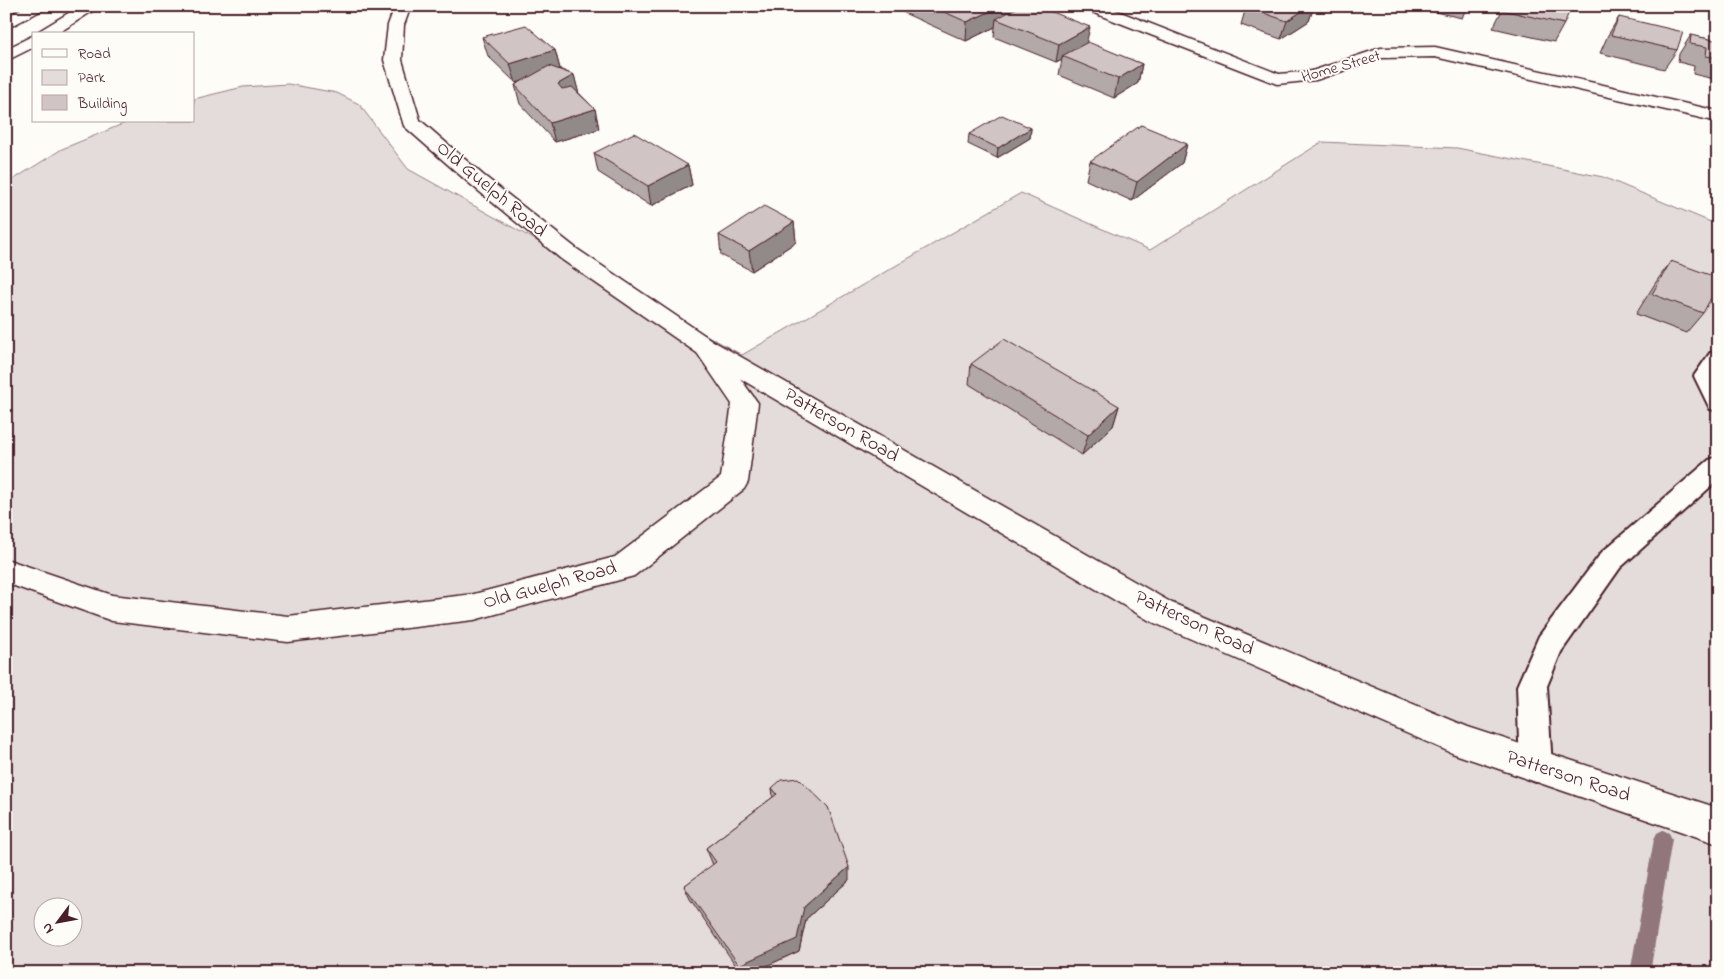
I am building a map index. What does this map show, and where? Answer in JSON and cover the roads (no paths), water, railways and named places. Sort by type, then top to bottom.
[{"type":"main road","points":[[6,24],[38,6]]},
{"type":"main road","points":[[48,32],[92,6]]},
{"type":"main road","name":"Old Guelph Road","points":[[6,571],[112,608],[288,629],[474,607],[624,567],[734,482],[745,403],[705,347],[569,254],[476,179],[411,122],[394,60],[396,25],[403,6]]},
{"type":"main road","name":"Home Street","points":[[1090,6],[1277,79],[1296,80],[1320,75],[1375,55],[1406,51],[1435,52],[1718,118]]},
{"type":"main road","points":[[6,56],[32,41]]},
{"type":"main road","name":"Patterson Road","points":[[705,347],[1161,612],[1464,742],[1718,826]]},
{"type":"lane","points":[[1718,358],[1705,376],[1718,403]]},
{"type":"lane","points":[[1536,767],[1532,686],[1549,645],[1612,560],[1718,466]]},
{"type":"waterway","points":[[1640,973],[1663,839]]}]
